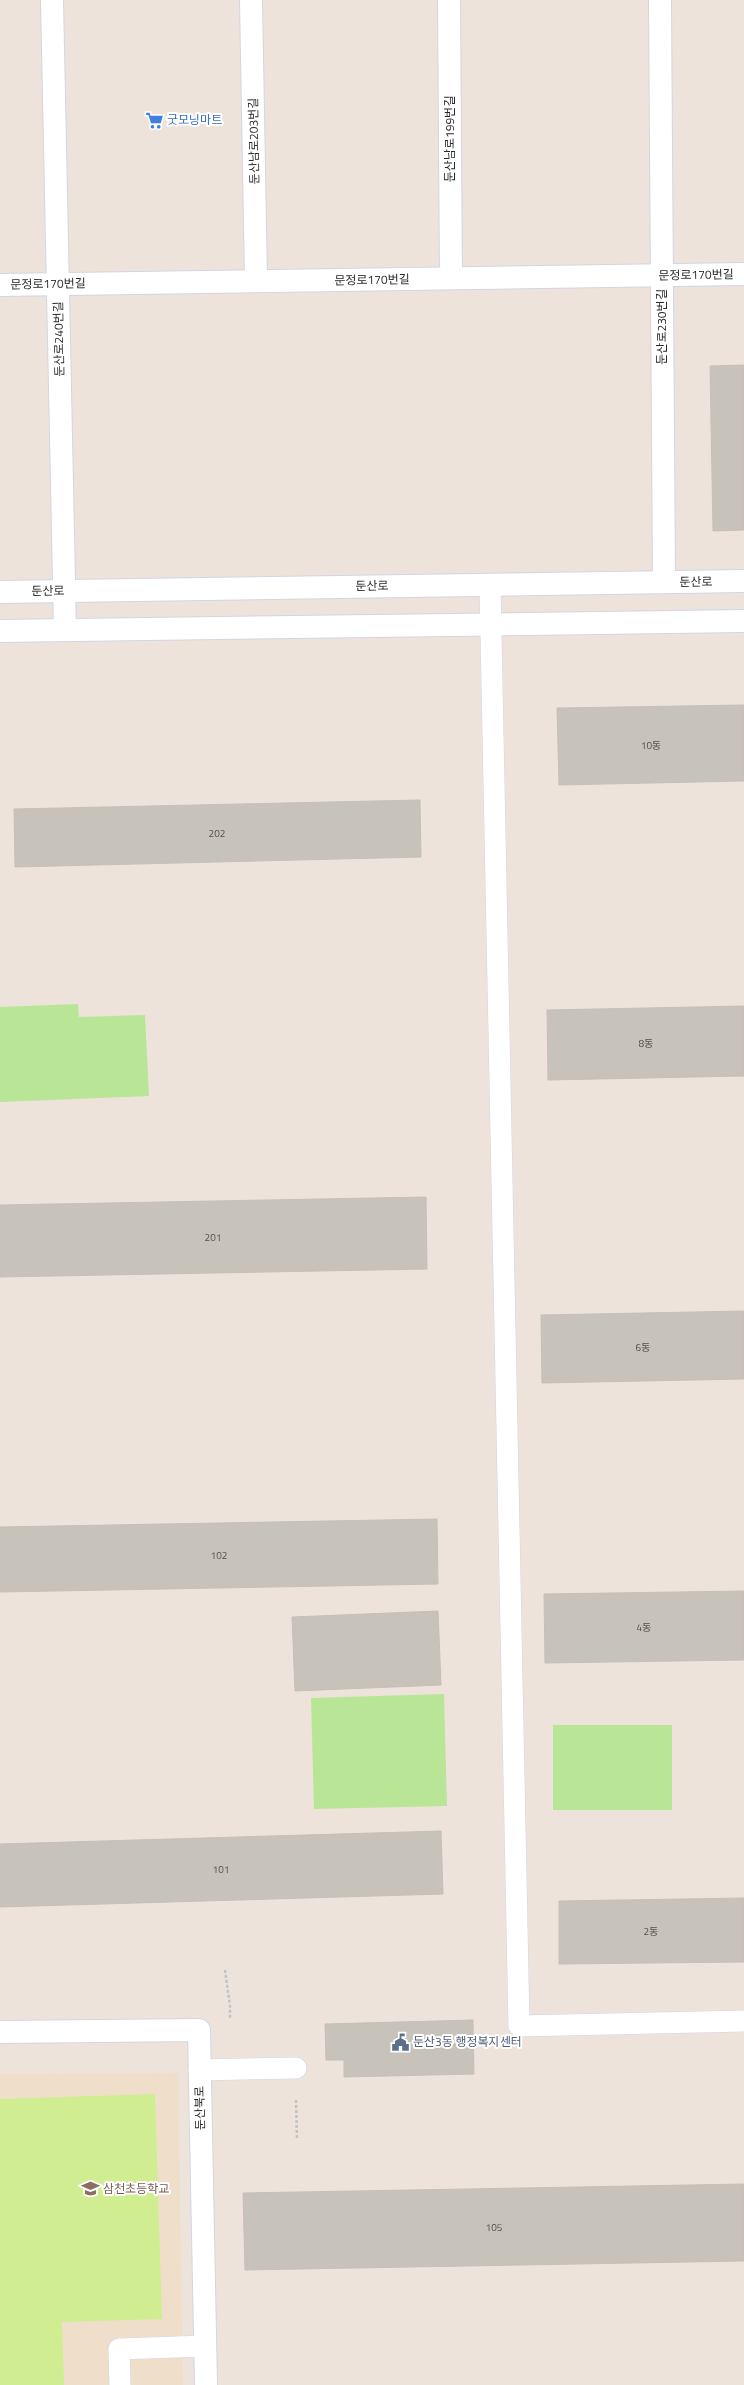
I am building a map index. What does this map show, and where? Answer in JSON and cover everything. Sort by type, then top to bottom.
[{"type":"street","name":"둔산로240번길","points":[[52,0],[66,630]]},
{"type":"street","name":"둔산남로203번길","points":[[250,0],[256,281]]},
{"type":"street","name":"둔산남로199번길","points":[[448,0],[451,278]]},
{"type":"street","name":"둔산로230번길","points":[[660,0],[664,582]]},
{"type":"street","name":"문정로170번길","points":[[0,285],[744,274]]},
{"type":"street","name":"둔산로","points":[[0,592],[744,581]]},
{"type":"street","points":[[0,631],[744,621]]},
{"type":"street","name":"둔산북로","points":[[0,2032],[199,2030],[206,2385]]},
{"type":"lane","points":[[490,585],[520,2026],[744,2021]]},
{"type":"lane","points":[[200,2070],[296,2068]]},
{"type":"lane","points":[[120,2385],[119,2349],[205,2346]]},
{"type":"path","points":[[296,2068],[297,2140]]},
{"type":"shaded area","name":"삼천초등학교","points":[[178,2073],[183,2385],[0,2385],[0,2074]]},
{"type":"green space","points":[[78,1004],[79,1017],[145,1015],[149,1096],[0,1102],[0,1007]]},
{"type":"green space","points":[[444,1694],[447,1806],[314,1809],[311,1698]]},
{"type":"green space","points":[[553,1725],[672,1725],[672,1810],[553,1810]]},
{"type":"green space","name":"삼천초등학교","points":[[155,2094],[162,2319],[62,2322],[64,2385],[0,2385],[0,2099]]},
{"type":"building","points":[[744,365],[744,530],[713,531],[710,366]]},
{"type":"building","points":[[744,705],[744,781],[559,785],[557,708]]},
{"type":"building","points":[[420,800],[421,857],[15,867],[14,809]]},
{"type":"building","points":[[744,1006],[744,1076],[548,1080],[547,1010]]},
{"type":"building","points":[[426,1197],[427,1269],[0,1277],[0,1205]]},
{"type":"building","points":[[744,1311],[744,1379],[542,1383],[541,1315]]},
{"type":"building","points":[[437,1519],[438,1584],[0,1592],[0,1527]]},
{"type":"building","points":[[744,1591],[744,1660],[545,1663],[544,1594]]},
{"type":"building","points":[[438,1611],[441,1685],[295,1691],[292,1617]]},
{"type":"building","points":[[441,1831],[443,1894],[0,1907],[0,1844]]},
{"type":"building","points":[[744,1898],[744,1962],[559,1964],[559,1901]]},
{"type":"building","name":"둔산3동 행정복지센터","points":[[473,2020],[474,2074],[344,2077],[344,2060],[326,2060],[325,2024]]},
{"type":"building","points":[[744,2184],[744,2261],[245,2270],[243,2193]]},
{"type":"place","name":"굿모닝마트","points":[[154,120]]},
{"type":"place","name":"둔산3동 행정복지센터","points":[[400,2042]]},
{"type":"place","name":"삼천초등학교","points":[[90,2189]]}]
